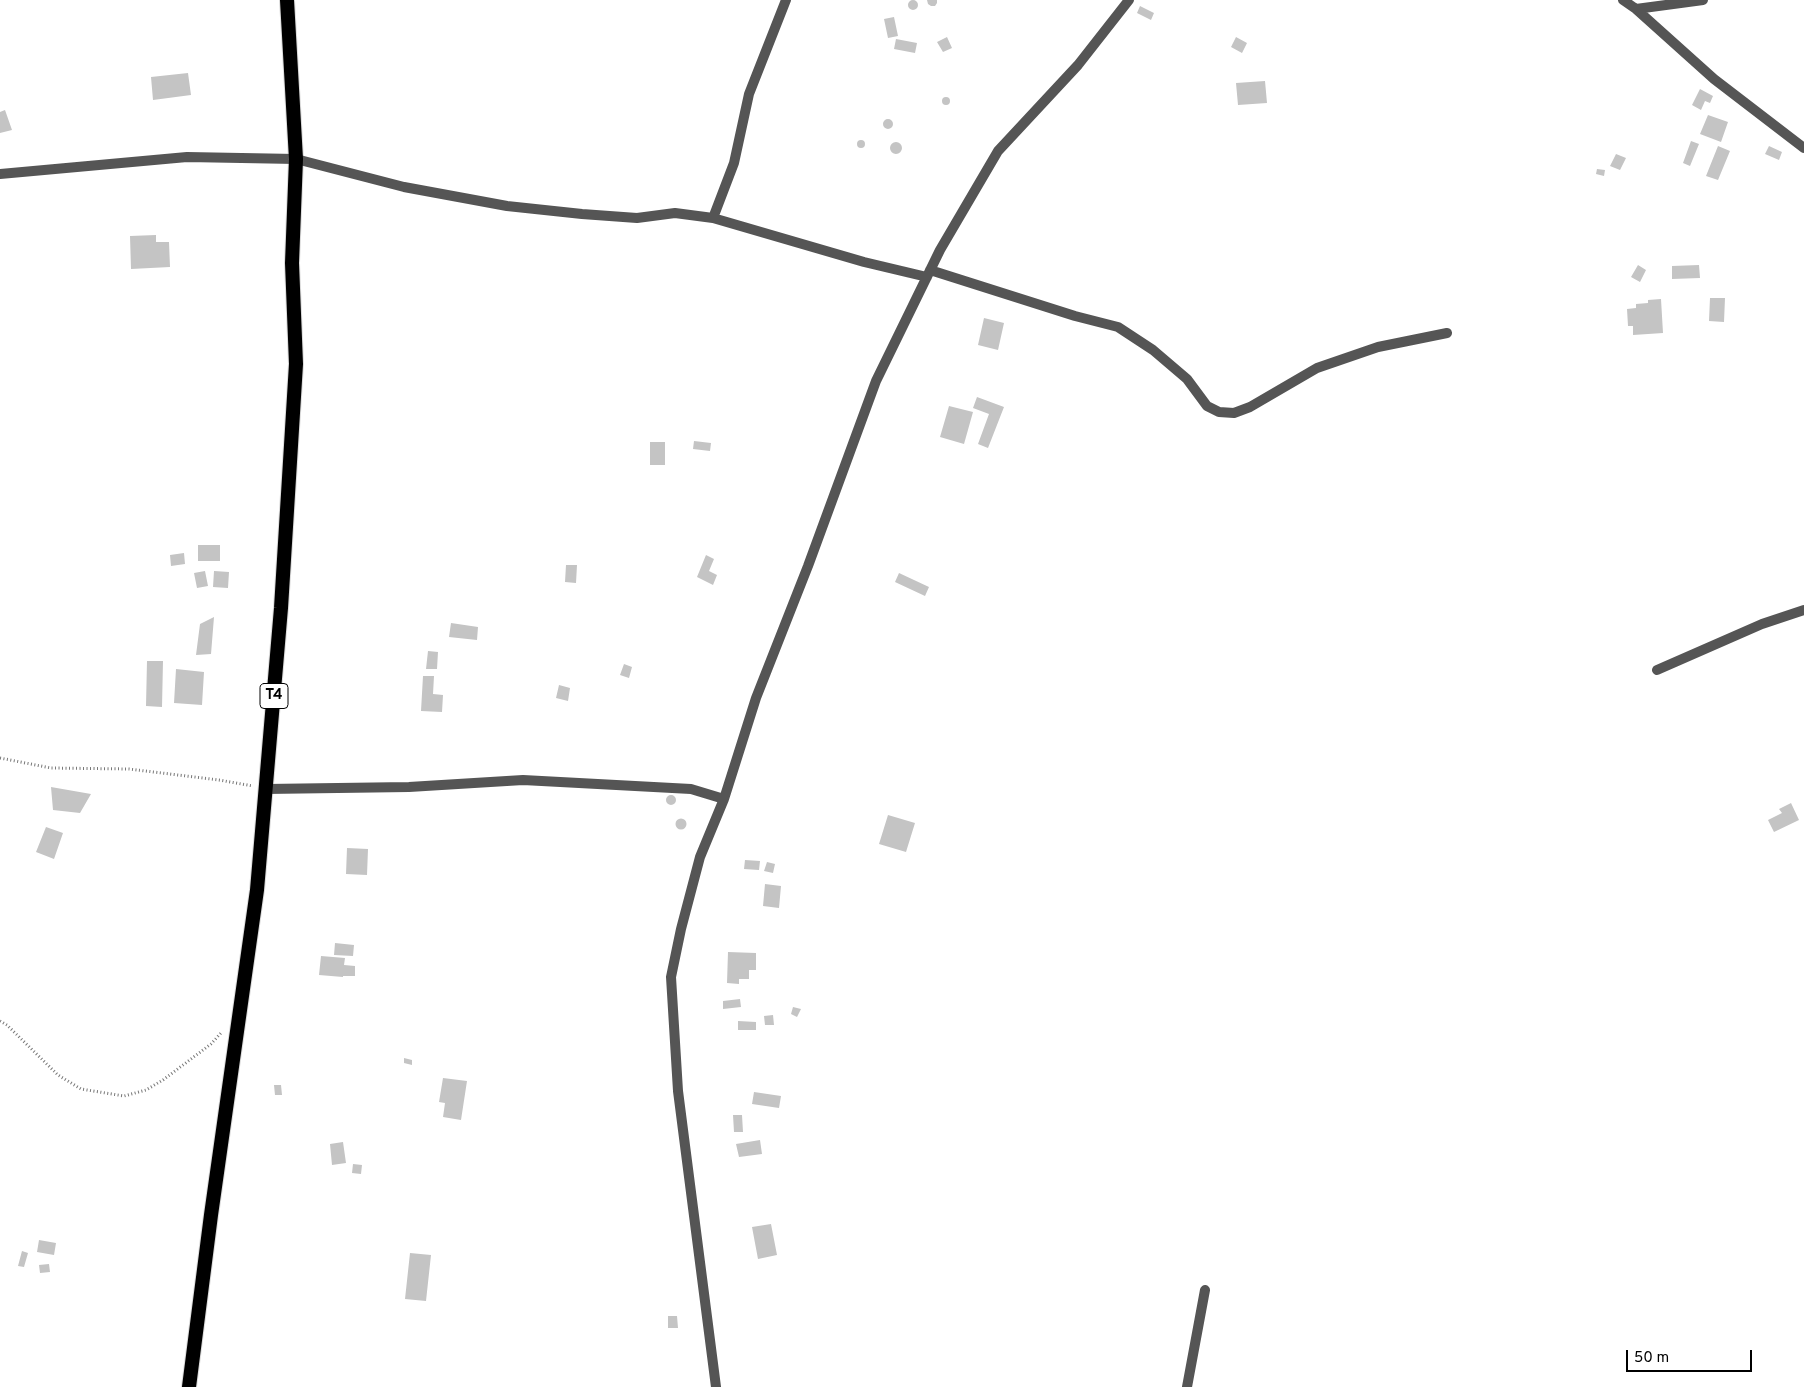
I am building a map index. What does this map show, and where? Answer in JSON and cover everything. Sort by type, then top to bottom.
[{"type":"highway","name":"T4","points":[[189,1387],[211,1215],[257,890],[282,608],[296,364],[292,263],[296,159],[287,0]]},
{"type":"street","points":[[713,218],[734,163],[749,94],[786,0]]},
{"type":"street","points":[[716,1387],[678,1091],[671,977],[681,929],[700,857],[724,799],[756,698],[808,566],[876,381],[928,273],[998,152],[1078,65],[1129,0]]},
{"type":"street","points":[[1623,0],[1636,9],[1714,80],[1804,148]]},
{"type":"street","points":[[1636,9],[1703,0]]},
{"type":"street","points":[[0,174],[188,157],[296,159],[404,186],[507,206],[628,217],[675,213],[713,218],[864,262],[928,273],[1118,327],[1153,350],[1188,379],[1207,406],[1219,412],[1234,413],[1250,407],[1316,368],[1378,347],[1448,333]]},
{"type":"street","points":[[1657,670],[1762,624],[1804,610]]},
{"type":"street","points":[[266,789],[409,787],[522,780],[690,789],[724,799]]},
{"type":"street","points":[[1187,1387],[1205,1290]]},
{"type":"path","points":[[0,758],[51,768],[129,769],[219,780],[266,789]]},
{"type":"path","points":[[0,1021],[7,1025],[58,1075],[80,1089],[124,1096],[146,1090],[164,1080],[211,1044],[223,1031]]},
{"type":"building","points":[[913,0],[918,5],[913,10],[908,5]]},
{"type":"building","points":[[927,0],[937,0],[937,3],[935,6],[931,6]]},
{"type":"building","points":[[1140,6],[1154,13],[1151,20],[1137,13]]},
{"type":"building","points":[[894,17],[898,36],[888,38],[884,19]]},
{"type":"building","points":[[947,37],[952,48],[943,52],[937,42]]},
{"type":"building","points":[[1236,37],[1247,43],[1242,53],[1231,47]]},
{"type":"building","points":[[896,39],[917,43],[915,53],[894,49]]},
{"type":"building","points":[[188,73],[191,95],[153,100],[151,77]]},
{"type":"building","points":[[1265,81],[1267,103],[1238,105],[1236,83]]},
{"type":"building","points":[[1700,89],[1713,96],[1710,103],[1705,101],[1701,110],[1692,105]]},
{"type":"building","points":[[946,97],[950,101],[946,105],[942,101]]},
{"type":"building","points":[[5,110],[12,130],[0,133],[0,112]]},
{"type":"building","points":[[1708,115],[1728,122],[1721,142],[1700,134]]},
{"type":"building","points":[[886,119],[890,119],[893,124],[892,128],[886,129],[883,126],[883,122]]},
{"type":"building","points":[[861,140],[865,144],[861,148],[857,144]]},
{"type":"building","points":[[1691,141],[1699,144],[1690,166],[1683,163]]},
{"type":"building","points":[[896,142],[902,148],[896,154],[890,148]]},
{"type":"building","points":[[1718,146],[1730,151],[1718,180],[1706,176]]},
{"type":"building","points":[[1769,146],[1782,152],[1779,160],[1765,154]]},
{"type":"building","points":[[1616,154],[1626,158],[1620,170],[1610,166]]},
{"type":"building","points":[[1597,169],[1605,170],[1604,176],[1596,174]]},
{"type":"building","points":[[156,235],[156,242],[169,242],[170,267],[131,269],[130,236]]},
{"type":"building","points":[[1638,265],[1646,270],[1640,282],[1631,277]]},
{"type":"building","points":[[1699,265],[1700,278],[1672,279],[1672,266]]},
{"type":"building","points":[[1710,298],[1725,298],[1724,322],[1709,321]]},
{"type":"building","points":[[1661,299],[1663,333],[1633,335],[1633,326],[1628,326],[1627,309],[1636,308],[1636,304],[1648,303],[1648,300]]},
{"type":"building","points":[[984,318],[1004,323],[998,350],[978,345]]},
{"type":"building","points":[[977,397],[1004,407],[988,448],[978,444],[989,414],[973,408]]},
{"type":"building","points":[[949,406],[973,412],[964,444],[940,437]]},
{"type":"building","points":[[694,441],[711,443],[710,451],[693,449]]},
{"type":"building","points":[[650,442],[665,442],[665,465],[650,465]]},
{"type":"building","points":[[198,545],[220,545],[220,561],[198,561]]},
{"type":"building","points":[[184,553],[185,564],[171,566],[170,555]]},
{"type":"building","points":[[706,555],[714,559],[709,571],[717,575],[713,585],[697,577]]},
{"type":"building","points":[[566,565],[577,565],[576,583],[565,582]]},
{"type":"building","points":[[205,571],[208,586],[197,588],[194,573]]},
{"type":"building","points":[[214,571],[229,572],[228,588],[213,587]]},
{"type":"building","points":[[899,573],[929,587],[925,596],[895,582]]},
{"type":"building","points":[[214,617],[211,654],[196,655],[200,624]]},
{"type":"building","points":[[451,623],[478,627],[477,640],[449,637]]},
{"type":"building","points":[[428,651],[438,652],[437,669],[426,669]]},
{"type":"building","points":[[147,661],[163,661],[162,707],[146,706]]},
{"type":"building","points":[[624,664],[632,667],[629,678],[620,675]]},
{"type":"building","points":[[176,669],[204,672],[202,705],[174,703]]},
{"type":"building","points":[[423,676],[434,676],[433,694],[443,695],[442,712],[421,711]]},
{"type":"building","points":[[559,685],[570,688],[568,701],[556,698]]},
{"type":"building","points":[[51,787],[91,794],[80,813],[53,810]]},
{"type":"building","points":[[669,795],[673,795],[676,800],[675,804],[669,805],[666,802],[666,798]]},
{"type":"building","points":[[1791,803],[1799,820],[1774,832],[1768,820],[1782,813],[1779,809]]},
{"type":"building","points":[[888,815],[915,823],[906,852],[879,844]]},
{"type":"building","points":[[681,818],[687,824],[681,830],[675,824]]},
{"type":"building","points":[[46,827],[63,833],[54,859],[36,852]]},
{"type":"building","points":[[347,848],[368,849],[367,875],[346,874]]},
{"type":"building","points":[[745,860],[760,861],[759,870],[744,869]]},
{"type":"building","points":[[767,862],[775,864],[773,873],[764,871]]},
{"type":"building","points":[[765,884],[781,886],[779,908],[763,906]]},
{"type":"building","points":[[335,943],[354,945],[353,956],[334,955]]},
{"type":"building","points":[[728,952],[756,953],[756,970],[749,970],[749,979],[739,979],[739,984],[727,983]]},
{"type":"building","points":[[321,956],[345,958],[344,965],[355,966],[355,976],[319,975]]},
{"type":"building","points":[[740,999],[741,1007],[723,1009],[723,1001]]},
{"type":"building","points":[[793,1007],[801,1009],[797,1017],[791,1014]]},
{"type":"building","points":[[773,1015],[774,1025],[765,1025],[764,1016]]},
{"type":"building","points":[[738,1021],[756,1022],[756,1030],[738,1030]]},
{"type":"building","points":[[404,1058],[412,1060],[412,1065],[404,1063]]},
{"type":"building","points":[[443,1078],[467,1081],[461,1120],[443,1117],[445,1103],[439,1102]]},
{"type":"building","points":[[274,1085],[281,1085],[282,1095],[275,1095]]},
{"type":"building","points":[[754,1092],[781,1096],[779,1108],[752,1104]]},
{"type":"building","points":[[733,1115],[742,1115],[743,1132],[734,1132]]},
{"type":"building","points":[[760,1140],[762,1154],[739,1157],[736,1144]]},
{"type":"building","points":[[343,1142],[346,1163],[332,1165],[330,1144]]},
{"type":"building","points":[[353,1164],[362,1165],[361,1174],[352,1173]]},
{"type":"building","points":[[771,1224],[777,1255],[758,1259],[752,1227]]},
{"type":"building","points":[[39,1240],[56,1243],[54,1255],[37,1252]]},
{"type":"building","points":[[22,1251],[28,1253],[24,1267],[18,1266]]},
{"type":"building","points":[[410,1253],[431,1255],[426,1301],[405,1299]]},
{"type":"building","points":[[49,1264],[50,1272],[40,1273],[39,1265]]},
{"type":"building","points":[[668,1316],[677,1316],[678,1328],[668,1328]]}]
